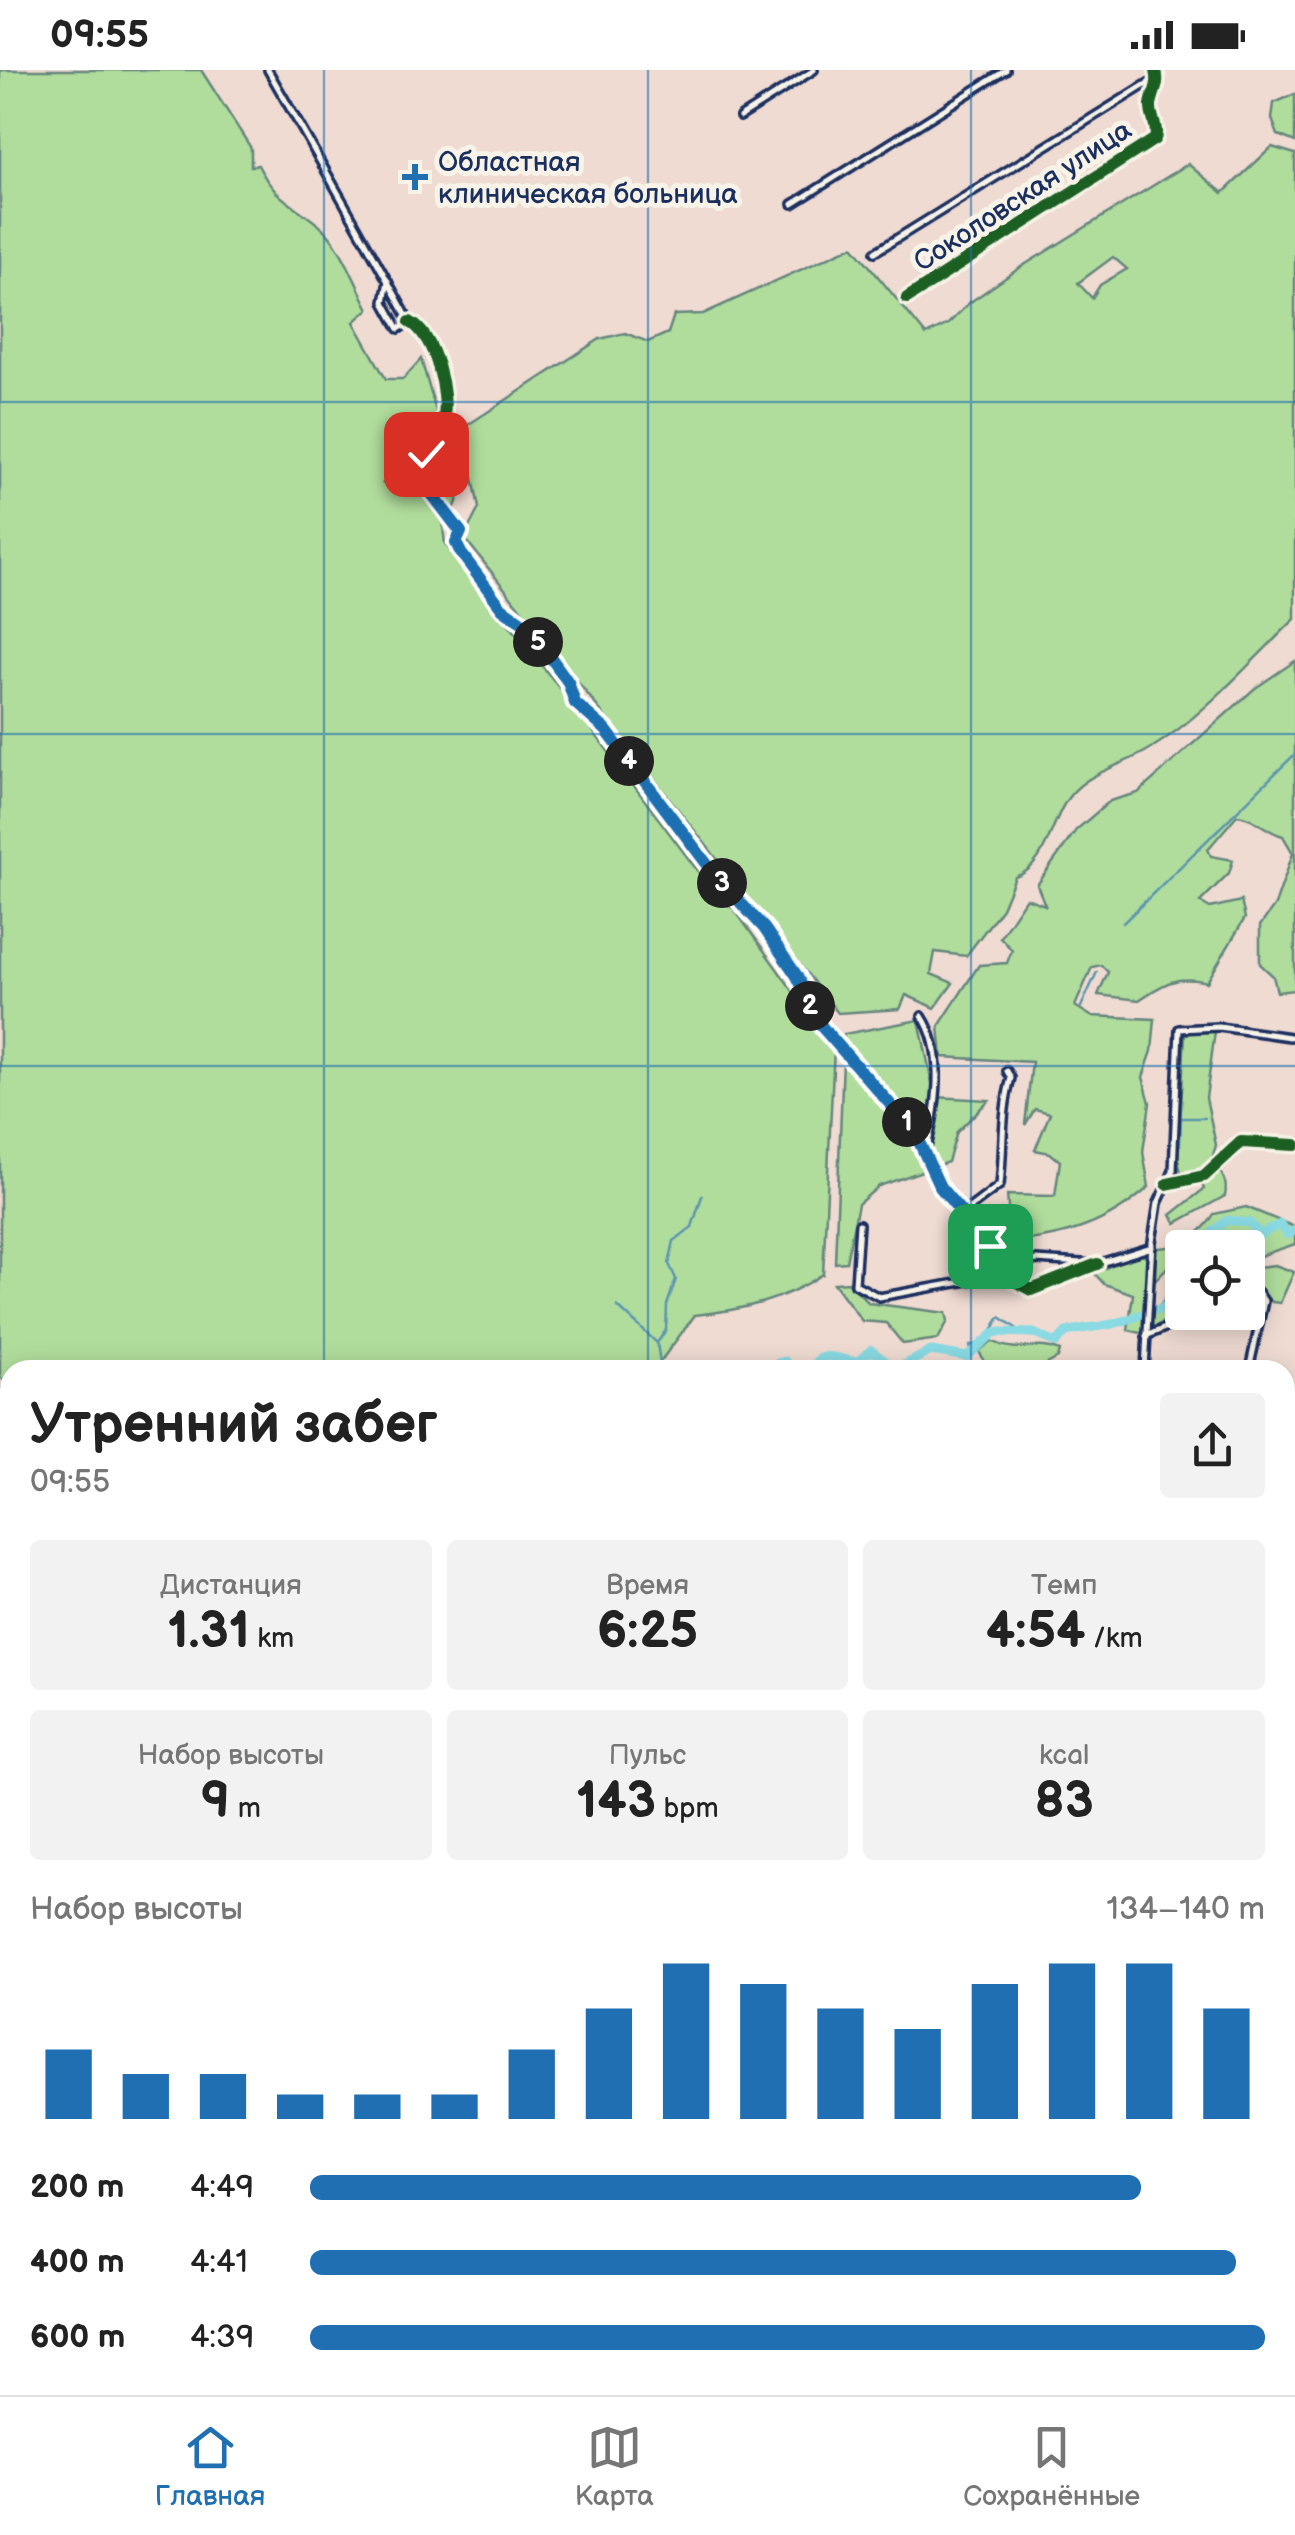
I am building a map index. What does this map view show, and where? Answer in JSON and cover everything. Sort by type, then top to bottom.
[{"type":"street","points":[[268,70],[410,322],[432,348],[444,408],[443,423],[422,467],[422,481],[461,532],[456,543],[461,553],[502,608],[530,628],[568,682],[575,703],[606,730],[716,876],[764,928],[797,976],[822,1027],[906,1120],[940,1187],[1019,1285],[1031,1290],[1152,1246]]},
{"type":"street","points":[[740,117],[801,73],[814,70]]},
{"type":"street","points":[[794,204],[1006,70]]},
{"type":"street","points":[[876,252],[1153,80],[1156,71]]},
{"type":"street","name":"Соколовская улица","points":[[907,298],[1155,139],[1158,128],[1151,107],[1158,84],[1156,71]]},
{"type":"street","points":[[388,282],[384,302],[400,329],[410,322]]},
{"type":"street","points":[[922,1016],[936,1050],[933,1125],[925,1155]]},
{"type":"street","points":[[1145,1360],[1158,1203],[1173,1171],[1179,1030],[1219,1027],[1290,1037]]},
{"type":"street","points":[[964,1212],[1000,1185],[1005,1136],[1002,1108],[1011,1078],[1006,1071]]},
{"type":"street","points":[[1167,1184],[1204,1176],[1240,1142],[1295,1145]]},
{"type":"street","points":[[858,1224],[853,1267],[859,1289],[879,1296],[973,1280],[1036,1260],[1097,1264]]},
{"type":"street","points":[[1146,1336],[1165,1328]]},
{"type":"street","points":[[1250,1360],[1257,1330]]},
{"type":"green space","points":[[0,70],[201,70],[251,148],[251,166],[258,165],[278,194],[320,226],[341,254],[369,309],[354,322],[386,379],[403,379],[421,359],[439,422],[382,484],[396,477],[411,482],[442,519],[445,544],[578,711],[718,898],[734,909],[834,1048],[823,1274],[762,1303],[695,1315],[661,1360],[0,1360]]},
{"type":"green space","points":[[1295,94],[1295,142],[1278,135],[1272,119],[1274,103]]},
{"type":"green space","points":[[1272,147],[1295,154],[1295,619],[1189,721],[1150,749],[1075,790],[1060,811],[1043,851],[1026,871],[1015,877],[1002,908],[966,956],[935,952],[931,974],[953,983],[935,1008],[906,995],[900,1009],[838,1013],[464,537],[479,508],[463,428],[600,339],[625,333],[648,342],[668,333],[674,315],[703,314],[853,246],[926,335],[948,324],[969,303],[1021,267],[1188,164],[1223,193]],"holes":[[[1113,257],[1127,269],[1100,285],[1092,298],[1078,283]]]},
{"type":"green space","points":[[450,439],[461,491],[452,515],[429,489],[426,471]]},
{"type":"green space","points":[[1295,661],[1295,990],[1277,992],[1273,976],[1260,964],[1260,926],[1275,905],[1293,853],[1283,836],[1237,815],[1208,849],[1211,856],[1233,860],[1229,873],[1200,902],[1210,908],[1241,901],[1245,918],[1207,982],[1171,982],[1139,1000],[1098,995],[1108,972],[1101,965],[1092,967],[1075,1006],[1091,1016],[1155,1019],[1152,1051],[1143,1077],[1150,1103],[1143,1152],[1149,1187],[1118,1210],[1085,1226],[1011,1242],[1007,1195],[1055,1196],[1060,1161],[1050,1153],[1035,1150],[1050,1113],[1035,1109],[1025,1125],[1032,1062],[942,1057],[939,1026],[979,965],[1007,963],[1012,950],[1000,937],[1026,898],[1045,905],[1037,885],[1076,830],[1110,801],[1138,793],[1254,689]]},
{"type":"green space","points":[[919,1020],[935,1097],[989,1100],[957,1132],[948,1162],[879,1186],[858,1204],[846,1262],[835,1263],[844,1034]]},
{"type":"green space","points":[[1215,1031],[1206,1098],[1216,1145],[1211,1162],[1223,1177],[1225,1196],[1176,1223],[1171,1215],[1204,1189],[1196,1172],[1181,1172],[1178,1162],[1185,1033]]},
{"type":"green space","points":[[1246,1207],[1295,1227],[1295,1244],[1265,1254],[1265,1230],[1200,1230],[1214,1214]]},
{"type":"green space","points":[[1165,1247],[1165,1270],[1154,1281],[1154,1248]]},
{"type":"green space","points":[[1135,1255],[1147,1256],[1145,1309],[1156,1310],[1165,1298],[1165,1322],[1141,1333],[1128,1330],[1133,1294],[1104,1284],[1094,1273]]},
{"type":"green space","points":[[1275,1265],[1294,1272],[1280,1303],[1265,1296],[1265,1266]]},
{"type":"green space","points":[[848,1282],[869,1303],[946,1313],[948,1321],[938,1339],[903,1344],[886,1323],[862,1321],[834,1283]]},
{"type":"green space","points":[[992,1341],[1011,1347],[1060,1351],[1054,1360],[983,1360],[979,1351]]},
{"type":"waterway","points":[[1123,923],[1295,754]]},
{"type":"waterway","points":[[1081,1007],[1097,972]]},
{"type":"waterway","points":[[1180,1145],[1181,1118],[1205,1118]]},
{"type":"waterway","points":[[660,1360],[657,1343],[666,1330],[667,1305],[676,1279],[669,1264],[674,1241],[692,1227],[702,1196]]},
{"type":"waterway","points":[[1214,1230],[1227,1220],[1250,1223],[1256,1230]]},
{"type":"waterway","points":[[1265,1232],[1280,1224],[1288,1235],[1295,1230]]},
{"type":"waterway","points":[[617,1306],[656,1342]]},
{"type":"waterway","points":[[914,1360],[931,1351],[967,1357],[995,1332],[1034,1333],[1056,1343],[1066,1332],[1118,1323],[1165,1306]]},
{"type":"waterway","points":[[988,1337],[1000,1317],[1026,1335]]},
{"type":"waterway","points":[[972,1355],[970,1346],[985,1342]]},
{"type":"waterway","points":[[859,1360],[871,1350],[884,1360]]},
{"type":"waterway","points":[[818,1360],[846,1360]]},
{"type":"cycle path","points":[[907,298],[1155,139],[1151,105],[1156,71]]},
{"type":"cycle path","points":[[410,322],[427,339],[433,353],[445,411],[426,457],[422,481],[461,532],[457,543],[461,553],[502,608],[530,628],[568,682],[575,703],[606,729],[716,876],[764,927],[797,976],[822,1027],[914,1131],[947,1198],[999,1254],[1013,1280],[1031,1290],[1097,1264]]},
{"type":"cycle path","points":[[1167,1184],[1204,1176],[1241,1142],[1295,1145]]},
{"type":"place","name":"Областная клиническая больница","points":[[415,177]]},
{"type":"route","points":[[426,454],[422,481],[461,532],[456,543],[461,553],[502,608],[530,628],[568,682],[575,703],[606,730],[716,876],[764,928],[797,976],[822,1027],[906,1120],[947,1198],[964,1212],[990,1246]]}]
